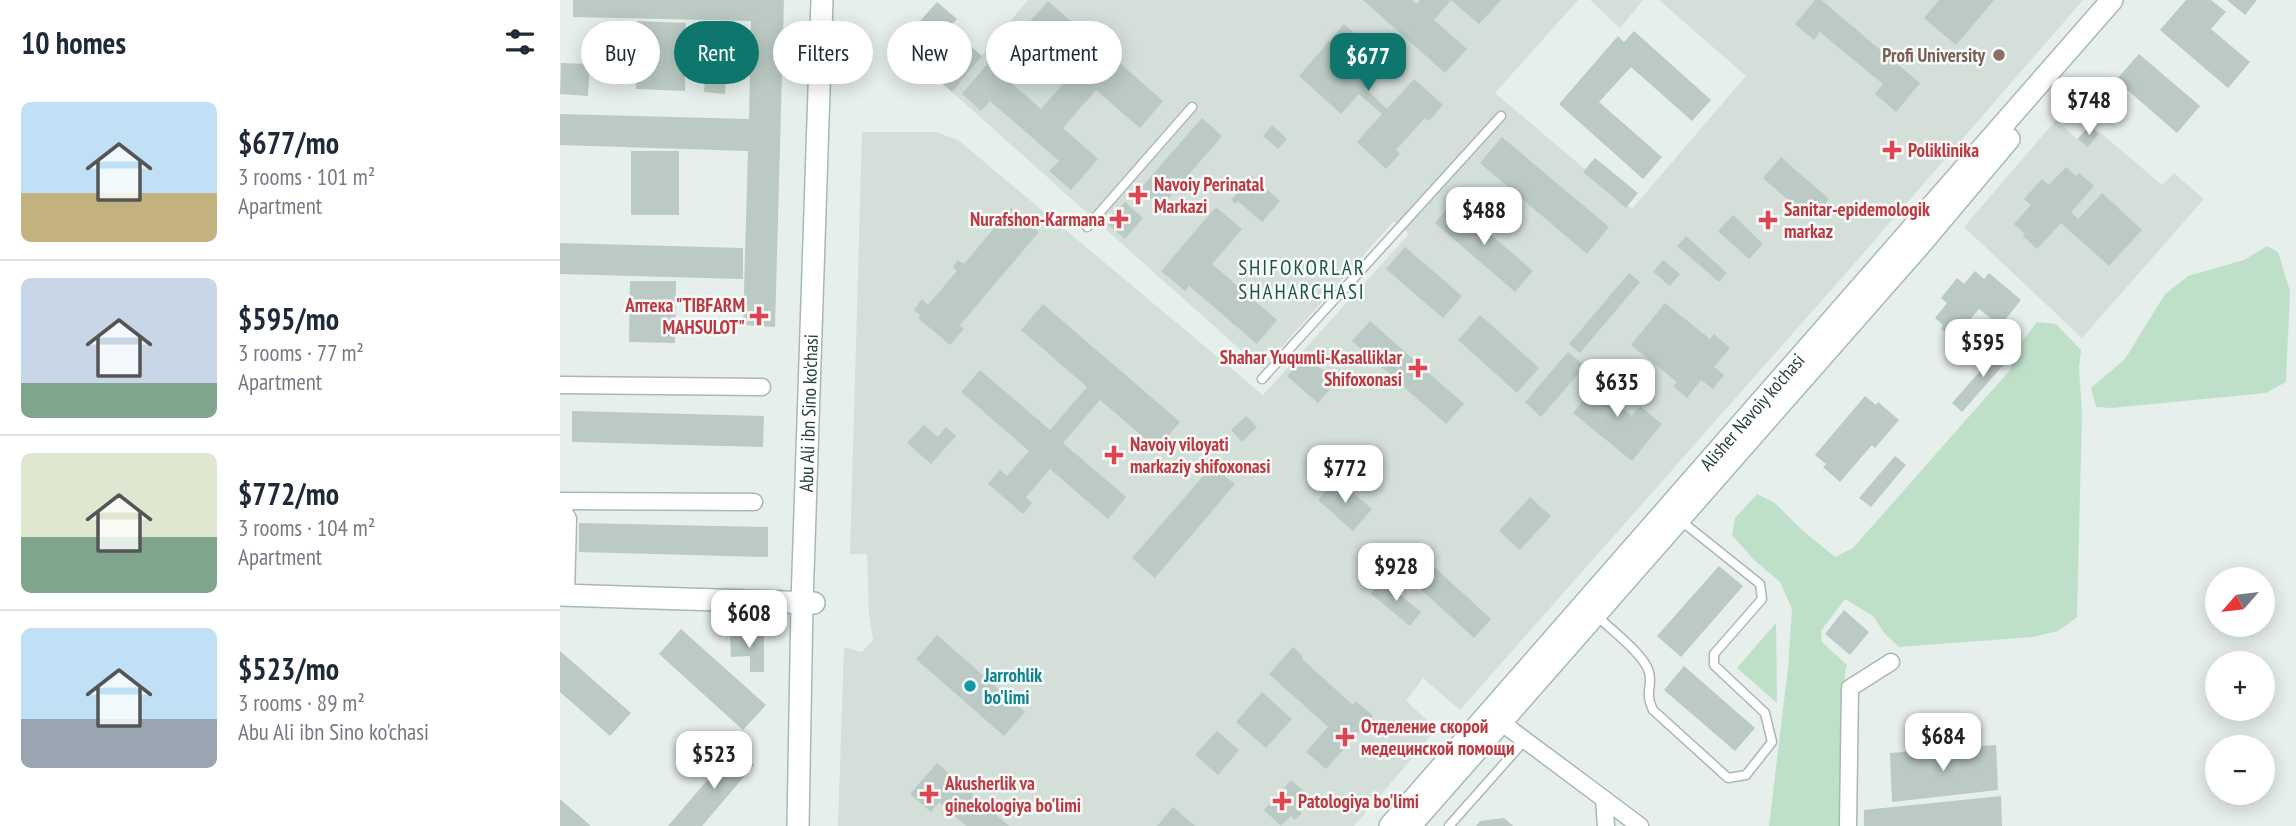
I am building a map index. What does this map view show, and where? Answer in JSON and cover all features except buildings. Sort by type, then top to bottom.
[{"type":"main road","name":"Abu Ali ibn Sino ko'chasi","points":[[810,826],[808,603],[822,0]]},
{"type":"main road","name":"Abu Ali ibn Sino ko'chasi","points":[[798,826],[833,0]]},
{"type":"main road","name":"Alisher Navoiy ko'chasi","points":[[1391,826],[1495,718],[1674,514],[2112,0]]},
{"type":"main road","name":"Alisher Navoiy ko'chasi","points":[[1674,514],[1790,391],[1919,246],[2129,0]]},
{"type":"main road","points":[[563,595],[808,603]]},
{"type":"main road","name":"Alisher Navoiy ko'chasi","points":[[1410,826],[1495,718]]},
{"type":"street","points":[[560,385],[762,387]]},
{"type":"street","points":[[563,595],[568,519],[560,502],[754,502]]},
{"type":"street","points":[[1848,826],[1850,688],[1891,662]]},
{"type":"street","points":[[1495,718],[1640,826]]},
{"type":"street","points":[[1604,799],[1606,826]]},
{"type":"lane","points":[[1087,227],[1192,107]]},
{"type":"lane","points":[[1262,379],[1501,116]]},
{"type":"lane","points":[[1590,609],[1645,662],[1650,674],[1647,699],[1653,710],[1728,778],[1746,775],[1772,742],[1765,713],[1714,665],[1714,654],[1762,599],[1760,584],[1674,514]]},
{"type":"lane","points":[[1449,826],[1526,739]]},
{"type":"shaded area","points":[[1028,0],[1578,0],[1495,93],[1632,209],[1746,76],[1659,0],[2083,0],[1460,710],[1423,678],[1406,701],[1437,729],[1354,826],[838,826],[844,647],[862,652],[873,640],[869,614],[867,554],[850,554],[862,132],[936,132],[958,140],[1263,395],[1409,234],[1394,221],[1262,369],[952,92],[959,84],[972,84],[972,68],[986,51],[986,84],[1122,84],[1122,21],[1011,21]]},
{"type":"shaded area","points":[[1590,0],[1643,0],[1620,28]]},
{"type":"shaded area","points":[[2056,120],[2077,139],[2090,124],[2162,185],[2174,173],[2204,199],[2082,338],[1964,227]]},
{"type":"green space","points":[[2267,246],[2278,252],[2290,291],[2286,382],[2266,393],[2111,408],[2096,407],[2091,388],[2125,359],[2165,294],[2188,276],[2244,260]]},
{"type":"green space","points":[[2037,322],[2056,324],[2081,350],[2077,617],[2058,631],[2033,637],[1899,647],[1885,634],[1873,616],[1845,599],[1821,631],[1822,642],[1847,665],[1843,826],[1769,826],[1788,668],[1792,609],[1780,582],[1753,559],[1732,535],[1735,518],[1757,494],[1775,503],[1835,557],[1853,548],[2010,370],[2018,347]]},
{"type":"green space","points":[[1776,623],[1777,703],[1737,668]]},
{"type":"place","name":"Profi University","points":[[1999,55]]},
{"type":"place","name":"Poliklinika","points":[[1892,150]]},
{"type":"place","name":"Navoiy Perinatal Markazi","points":[[1138,195]]},
{"type":"place","name":"Nurafshon-Karmana","points":[[1119,219]]},
{"type":"place","name":"Sanitar-epidemologik markaz","points":[[1768,220]]},
{"type":"place","name":"Аптека \"TIBFARM MAHSULOT\"","points":[[759,316]]},
{"type":"place","name":"Shahar Yuqumli-Kasalliklar Shifoxonasi","points":[[1418,368]]},
{"type":"place","name":"Navoiy viloyati markaziy shifoxonasi","points":[[1114,455]]},
{"type":"place","name":"Jarrohlik bo'limi","points":[[970,686]]},
{"type":"place","name":"Отделение скорой медецинской помощи","points":[[1345,737]]},
{"type":"place","name":"Akusherlik va ginekologiya bo'limi","points":[[929,794]]},
{"type":"place","name":"Patologiya bo'limi","points":[[1282,801]]},
{"type":"district","name":"SHIFOKORLAR SHAHARCHASI","points":[[1302,280]]}]
